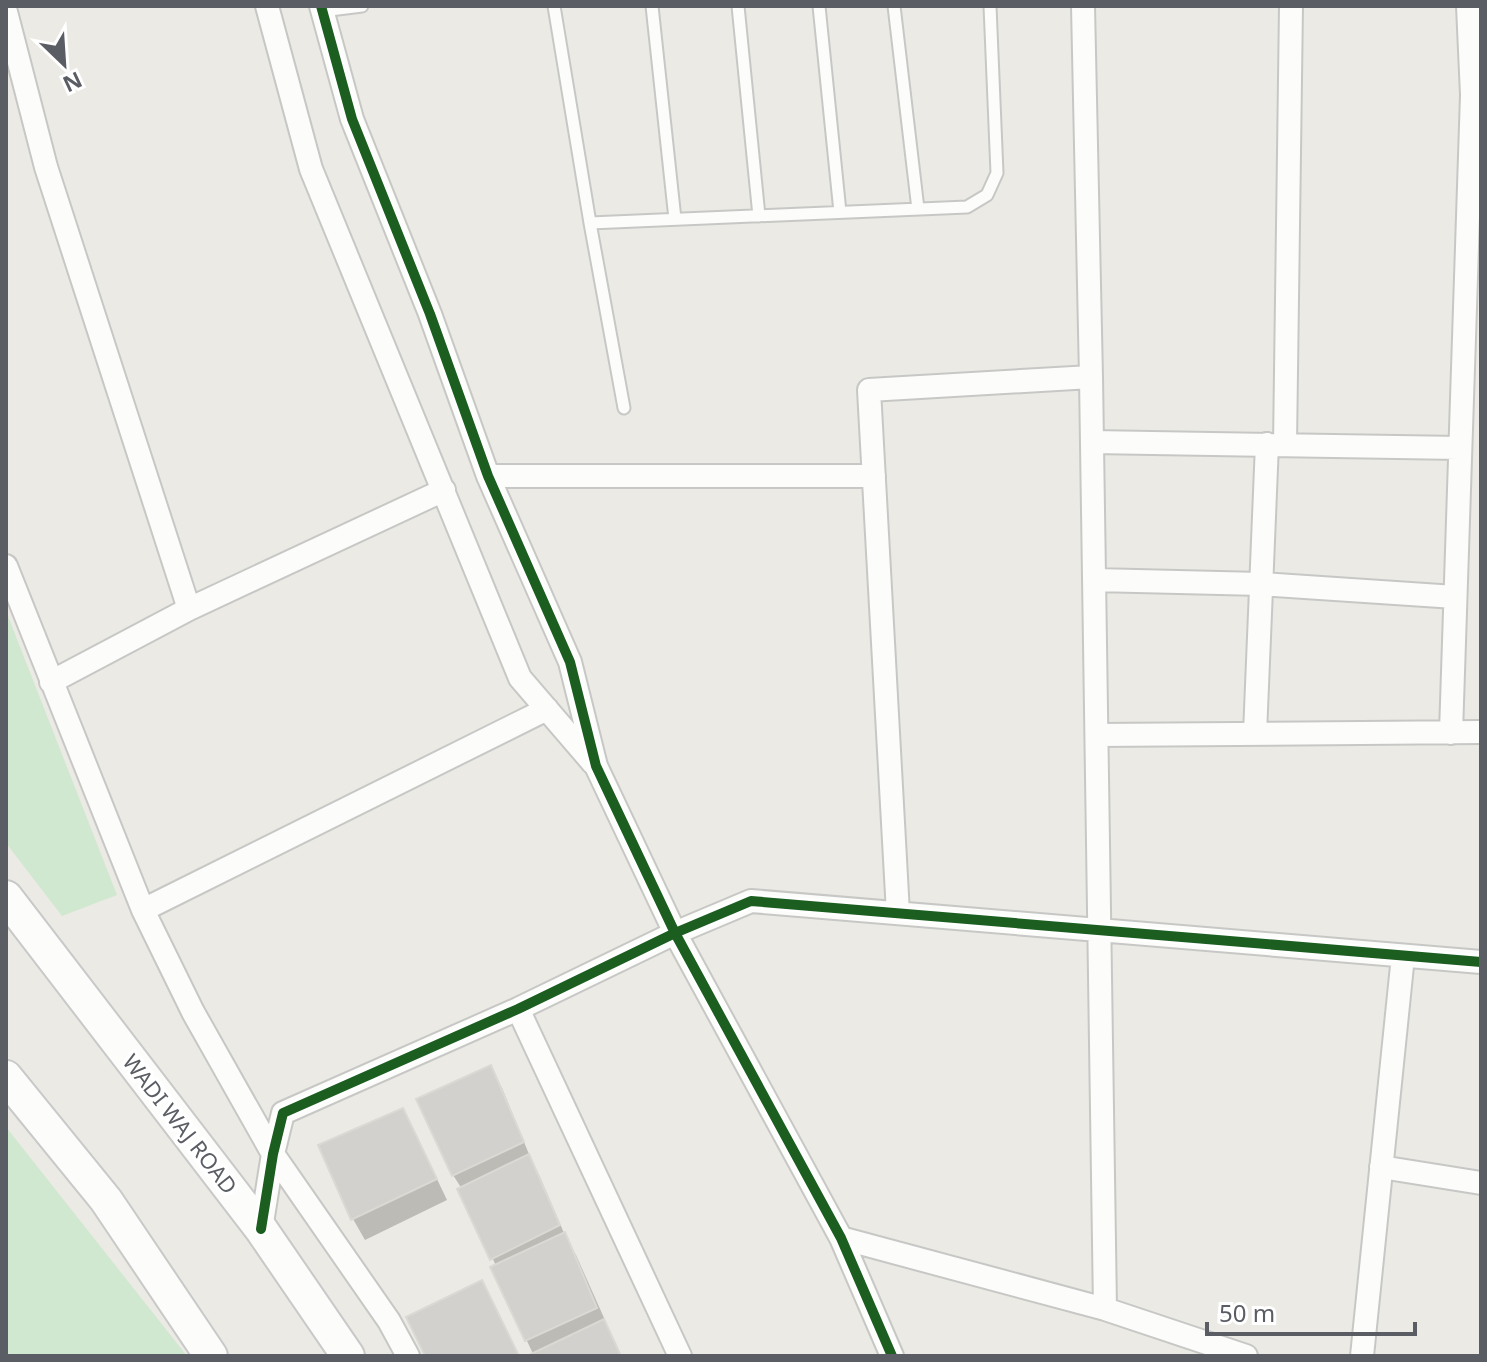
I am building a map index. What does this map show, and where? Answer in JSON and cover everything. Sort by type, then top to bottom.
[{"type":"street","points":[[267,6],[311,169],[520,678],[596,766]]},
{"type":"street","points":[[1083,6],[1105,1309]]},
{"type":"street","points":[[1255,734],[1261,584],[1276,445],[1291,6]]},
{"type":"street","points":[[1451,733],[1460,448],[1477,95],[1468,6]]},
{"type":"street","points":[[321,9],[352,119],[430,314],[488,476],[570,662],[596,766],[675,933],[841,1238],[892,1356]]},
{"type":"street","points":[[6,12],[46,167],[189,609]]},
{"type":"street","points":[[898,913],[869,390],[1091,377]]},
{"type":"street","points":[[1092,442],[1460,448]]},
{"type":"street","points":[[488,476],[874,476]]},
{"type":"street","points":[[51,682],[189,609],[444,490]]},
{"type":"street","points":[[6,566],[143,910],[193,1012],[273,1154],[389,1321],[408,1356]]},
{"type":"street","points":[[1095,580],[1261,584],[1455,597]]},
{"type":"street","points":[[143,910],[547,709]]},
{"type":"street","points":[[1097,735],[1481,732]]},
{"type":"street","name":"WADI WAJ ROAD","points":[[6,897],[261,1229],[348,1356]]},
{"type":"street","points":[[261,1229],[283,1113],[751,901],[1481,962]]},
{"type":"street","points":[[1362,1356],[1403,956]]},
{"type":"street","points":[[518,1009],[680,1356]]},
{"type":"street","points":[[6,1077],[106,1200],[211,1356]]},
{"type":"street","points":[[1381,1167],[1481,1183]]},
{"type":"street","points":[[841,1238],[1105,1309],[1189,1346],[1246,1356]]},
{"type":"lane","points":[[321,9],[362,6]]},
{"type":"lane","points":[[554,6],[624,408]]},
{"type":"lane","points":[[652,6],[675,219]]},
{"type":"lane","points":[[738,6],[759,216]]},
{"type":"lane","points":[[819,6],[840,212]]},
{"type":"lane","points":[[894,6],[918,209]]},
{"type":"lane","points":[[590,223],[967,207],[987,195],[997,173],[990,6]]},
{"type":"green space","points":[[6,611],[117,895],[62,916],[6,843]]},
{"type":"green space","points":[[6,1127],[187,1356],[6,1356]]},
{"type":"building","points":[[491,1065],[524,1142],[452,1176],[416,1099]]},
{"type":"building","points":[[403,1108],[437,1179],[351,1220],[318,1145]]},
{"type":"building","points":[[529,1154],[560,1225],[490,1260],[457,1189]]},
{"type":"building","points":[[565,1232],[597,1308],[525,1341],[490,1267]]},
{"type":"building","points":[[482,1280],[519,1356],[425,1356],[406,1317]]},
{"type":"building","points":[[604,1319],[621,1356],[531,1354]]},
{"type":"cycle path","points":[[321,6],[352,119],[430,314],[488,476],[570,662],[596,766],[675,933],[841,1238],[892,1356]]},
{"type":"cycle path","points":[[261,1229],[283,1113],[751,901],[1481,962]]}]
